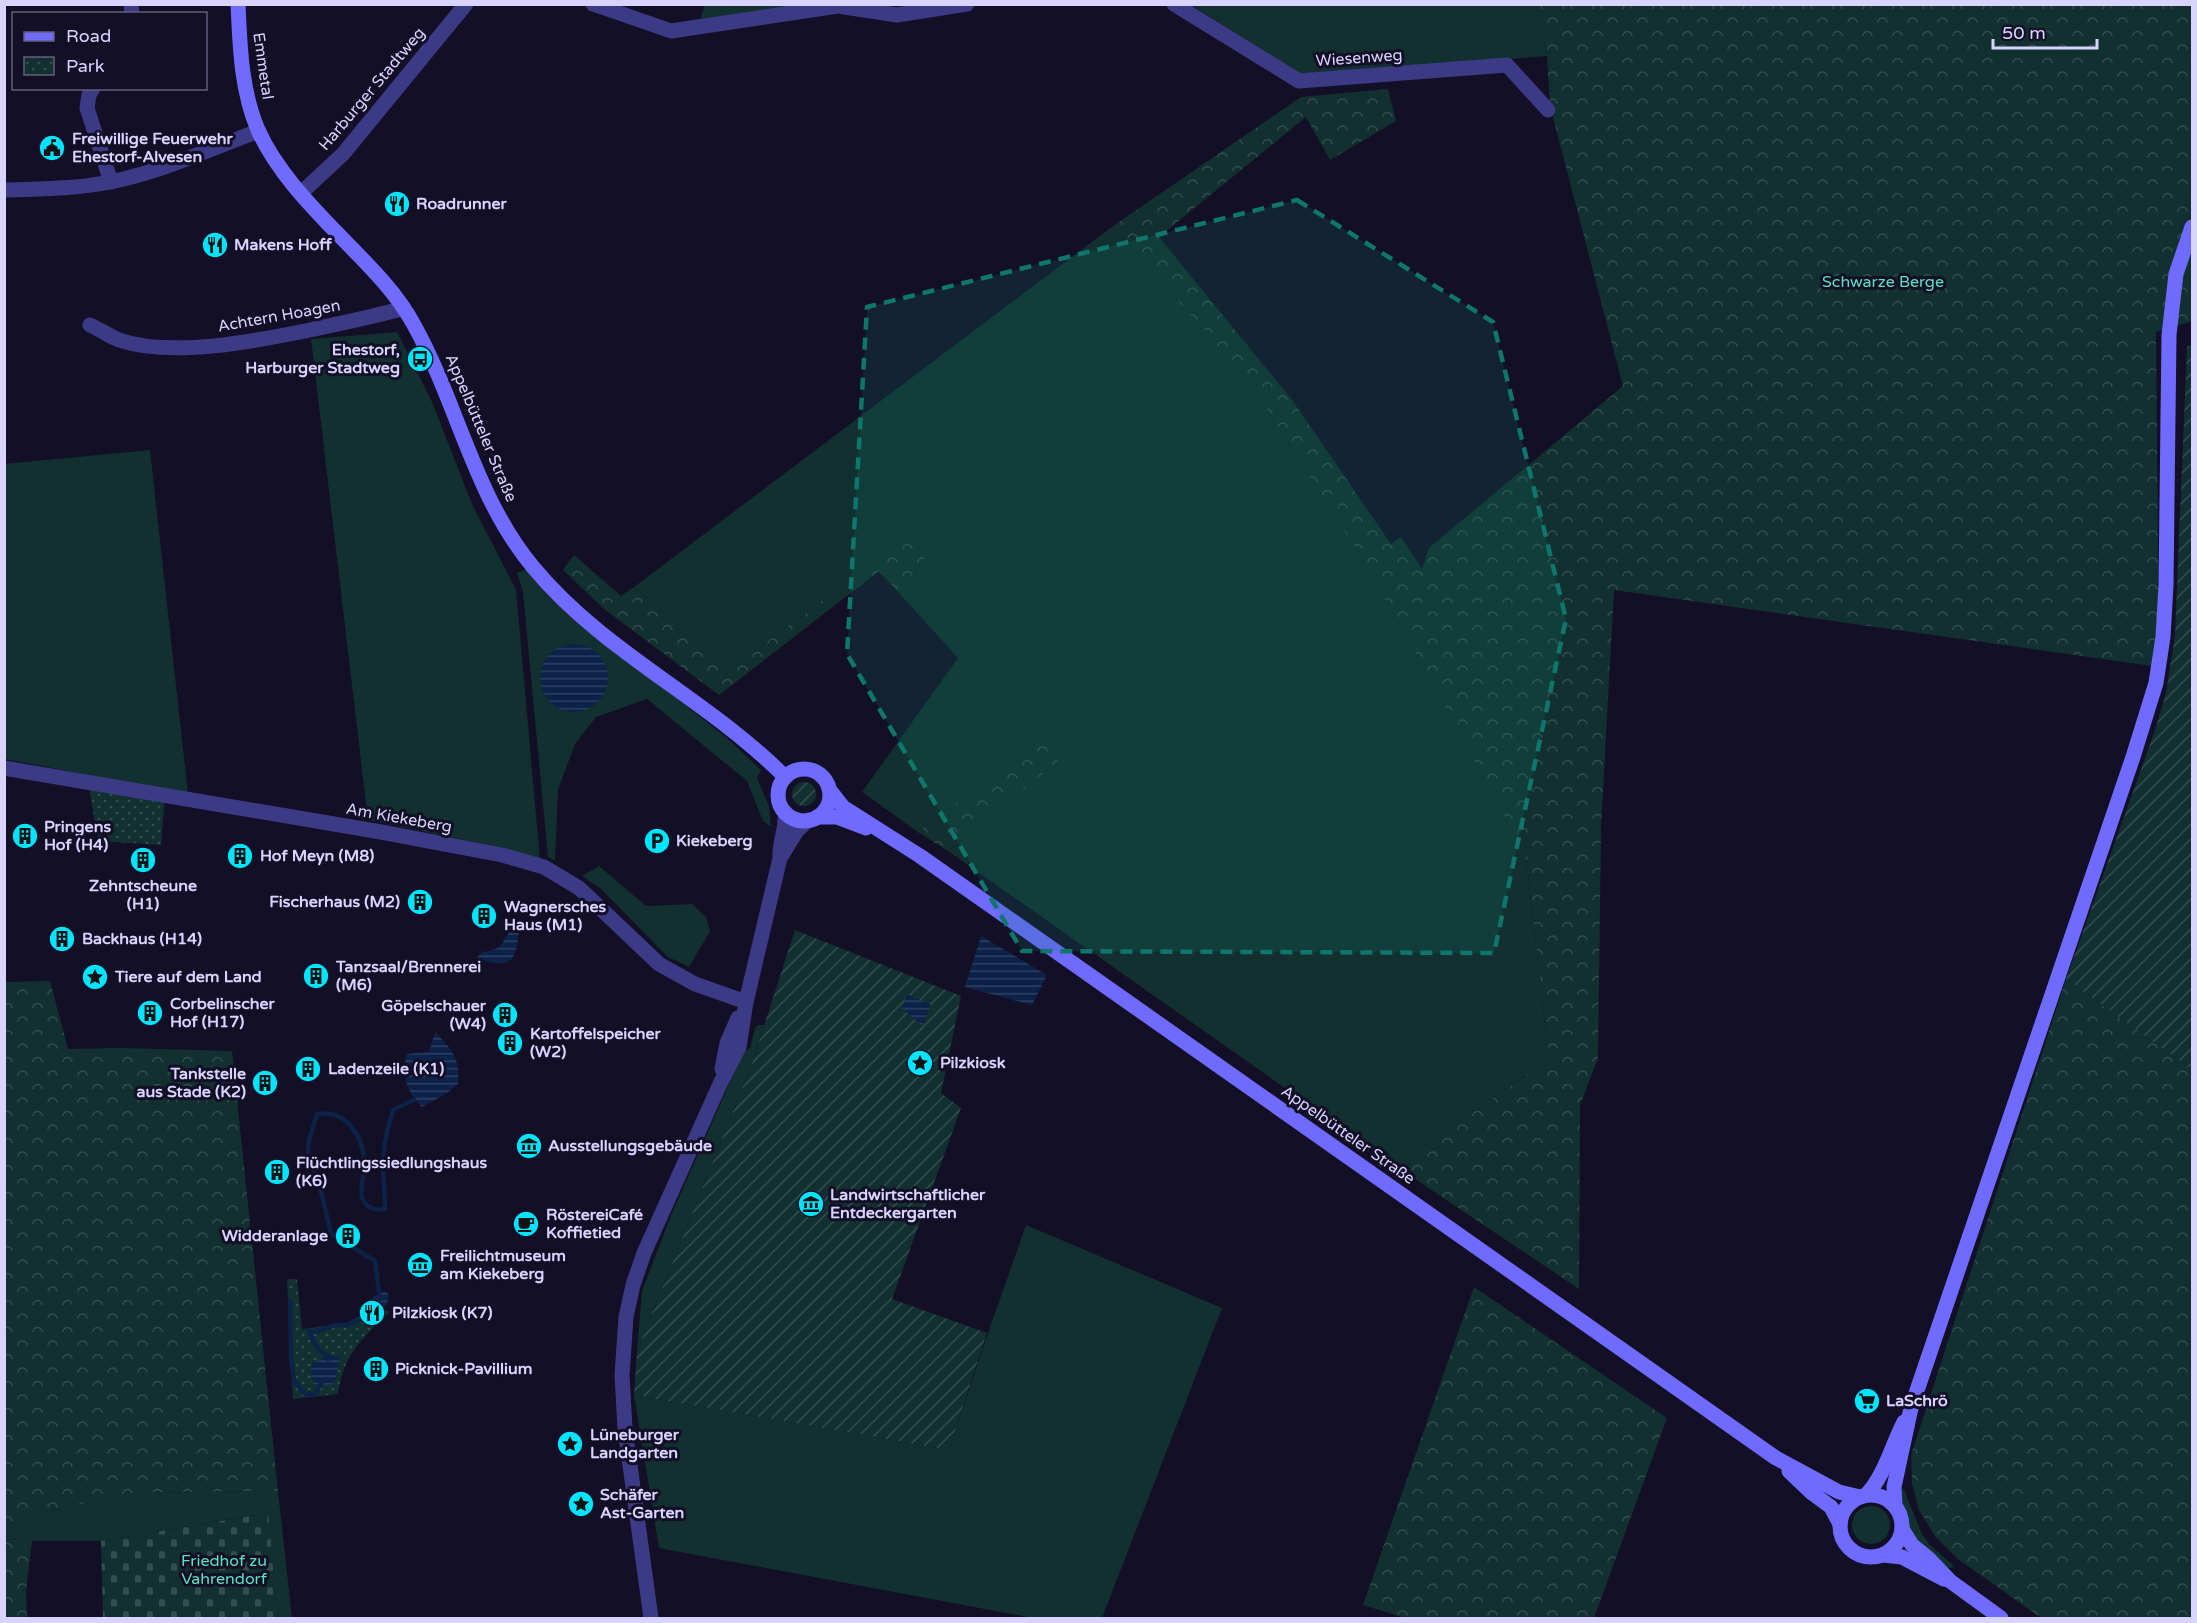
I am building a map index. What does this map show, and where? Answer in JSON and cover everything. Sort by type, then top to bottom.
[{"type":"main road","name":"Emmetal","points":[[238,4],[241,60],[250,108],[259,131]]},
{"type":"main road","name":"Appelbütteler Straße","points":[[259,131],[271,153],[301,193],[376,273],[404,308],[430,355],[484,488],[514,540],[533,566],[559,594],[603,634],[723,722],[785,777]]},
{"type":"main road","points":[[1883,1555],[1895,1547],[1902,1529],[1902,1518],[1895,1505],[1894,1487],[1911,1408],[2156,683],[2163,637],[2166,585],[2169,335],[2176,274],[2193,227]]},
{"type":"main road","points":[[798,770],[813,771],[824,779],[829,789],[828,804],[813,819],[794,819],[780,806],[778,795],[785,777],[798,770]]},
{"type":"main road","name":"Appelbütteler Straße","points":[[829,789],[840,804],[899,842],[1550,1296],[1776,1458],[1839,1492],[1863,1496]]},
{"type":"main road","name":"Appelbütteler Straße","points":[[813,819],[832,816],[899,842]]},
{"type":"main road","points":[[1911,1408],[1892,1444],[1878,1480],[1863,1496],[1845,1508],[1840,1524],[1843,1540],[1854,1552],[1866,1557],[1883,1555],[1902,1557],[1950,1581],[2001,1618]]},
{"type":"main road","name":"Appelbütteler Straße","points":[[1776,1458],[1812,1493],[1831,1507],[1840,1524]]},
{"type":"main road","points":[[1863,1496],[1882,1497],[1895,1505]]},
{"type":"main road","points":[[1902,1529],[1912,1545],[1950,1581]]},
{"type":"street","name":"Harburger Stadtweg","points":[[301,193],[343,154],[466,4]]},
{"type":"street","points":[[593,4],[670,31],[838,6],[897,15],[967,4]]},
{"type":"street","name":"Wiesenweg","points":[[1174,4],[1299,81],[1507,65],[1548,110]]},
{"type":"street","points":[[92,90],[87,108],[111,182]]},
{"type":"street","points":[[4,190],[74,188],[111,182],[158,168],[259,131]]},
{"type":"street","name":"Achtern Hoagen","points":[[90,325],[118,340],[140,344],[165,347],[221,345],[269,339],[404,308]]},
{"type":"street","name":"Am Kiekeberg","points":[[4,768],[381,832],[502,855],[544,867],[579,888],[659,964],[695,984],[746,1002]]},
{"type":"street","points":[[651,1618],[624,1421],[622,1375],[627,1317],[633,1286],[644,1253],[739,1047],[746,1002],[780,858],[780,843],[786,824],[785,813]]},
{"type":"street","points":[[780,858],[796,832],[813,819]]},
{"type":"highlighted area","points":[[1297,200],[1493,322],[1566,619],[1494,953],[1022,951],[847,654],[867,307]]},
{"type":"green space","points":[[705,5],[833,5],[698,25]]},
{"type":"green space","points":[[1191,5],[1536,5],[1547,56],[1305,77]]},
{"type":"green space","name":"Schwarze Berge","points":[[1536,5],[2192,5],[2192,321],[2156,332],[2159,667],[1614,590],[1601,828],[1598,1058],[1580,1105],[1579,1289],[1396,1166],[1549,1059],[1526,857],[1403,630],[1357,551],[1251,385],[1113,226],[1301,97],[1388,89],[1396,121],[1330,160],[1306,117],[1159,237],[1292,400],[1391,544],[1401,537],[1422,569],[1429,548],[1623,386],[1550,106],[1547,56]]},
{"type":"green space","points":[[1113,226],[1251,385],[1357,551],[1403,630],[1526,857],[1549,1059],[1396,1166],[948,851],[1057,763],[1049,737],[918,832],[862,792],[958,658],[900,594],[925,558],[912,533],[732,668],[634,587]]},
{"type":"green space","points":[[397,332],[432,402],[472,504],[516,590],[540,860],[493,846],[368,820],[311,339]]},
{"type":"green space","points":[[2192,345],[2192,1070],[2066,979],[2154,733],[2166,693],[2175,635],[2187,347]]},
{"type":"green space","points":[[150,450],[188,794],[5,759],[4,464]]},
{"type":"green space","points":[[912,533],[925,558],[900,594],[879,571],[719,695],[604,609],[563,570],[574,555],[621,596],[634,587],[732,668]]},
{"type":"green space","points":[[527,569],[575,618],[727,738],[761,770],[757,778],[769,806],[771,827],[763,821],[747,781],[647,699],[596,717],[575,744],[558,790],[555,861],[548,857],[523,592],[517,573]]},
{"type":"green space","points":[[1049,736],[1058,762],[948,851],[918,832]]},
{"type":"green space","points":[[88,781],[165,795],[161,845],[98,841]]},
{"type":"green space","points":[[799,782],[809,782],[816,789],[816,799],[809,806],[799,806],[792,799],[792,789]]},
{"type":"green space","points":[[599,866],[646,906],[692,904],[706,917],[710,931],[689,967],[668,957],[600,888],[582,876]]},
{"type":"green space","name":"Landwirtschaftlicher Entdeckergarten","points":[[795,930],[961,996],[941,1093],[961,1108],[892,1299],[987,1333],[949,1450],[634,1395],[637,1351],[750,1069]]},
{"type":"green space","points":[[2066,979],[2192,1070],[2192,1618],[2041,1618],[1958,1559],[1935,1536],[1919,1510],[1912,1483],[1911,1455]]},
{"type":"green space","points":[[50,981],[68,1049],[232,1051],[278,1491],[129,1493],[37,1514],[5,1526],[5,982]]},
{"type":"green space","points":[[758,1025],[764,1025],[750,1069],[637,1351],[642,1291],[672,1213],[743,1053],[750,1048],[755,1028]]},
{"type":"green space","points":[[1026,1225],[1222,1308],[1102,1618],[1033,1618],[659,1548],[634,1395],[949,1450]]},
{"type":"green space","points":[[287,1279],[297,1279],[302,1329],[346,1323],[364,1314],[374,1296],[374,1302],[389,1313],[355,1349],[344,1369],[338,1394],[293,1399]]},
{"type":"green space","points":[[1474,1287],[1667,1418],[1594,1618],[1406,1618],[1363,1605]]},
{"type":"green space","points":[[1900,1486],[1904,1490],[1922,1534],[1930,1545],[1955,1567],[1949,1568],[1917,1542],[1909,1530],[1908,1517],[1901,1500]]},
{"type":"green space","points":[[278,1491],[292,1618],[278,1618],[267,1513],[101,1541],[5,1539],[5,1526],[37,1514],[129,1493]]},
{"type":"green space","points":[[1871,1506],[1884,1512],[1890,1525],[1884,1538],[1871,1544],[1858,1538],[1852,1525],[1858,1512]]},
{"type":"green space","name":"Friedhof zu Vahrendorf","points":[[268,1513],[278,1618],[103,1618],[101,1541]]},
{"type":"green space","points":[[4,1539],[32,1541],[26,1591],[27,1618],[5,1618]]},
{"type":"water","points":[[574,644],[587,647],[598,654],[605,665],[608,678],[605,691],[598,702],[587,709],[574,712],[561,709],[550,702],[543,691],[540,678],[543,665],[550,654],[561,647]]},
{"type":"water","points":[[512,929],[519,931],[512,958],[503,963],[476,959],[482,952],[501,945]]},
{"type":"water","points":[[981,936],[1047,975],[1032,1005],[965,987]]},
{"type":"water","points":[[907,994],[931,1005],[922,1026],[902,1008]]},
{"type":"water","points":[[435,1032],[454,1055],[458,1067],[458,1084],[422,1107],[409,1089],[405,1076],[405,1061],[407,1054],[429,1052]]},
{"type":"water","points":[[385,1291],[389,1295],[387,1304],[382,1308],[374,1302],[374,1296]]},
{"type":"water","points":[[328,1356],[341,1357],[334,1383],[320,1387],[312,1377],[312,1364]]},
{"type":"waterway","points":[[328,1359],[328,1356],[316,1346],[309,1330],[311,1333],[335,1325],[347,1325],[366,1317],[366,1309],[379,1306],[379,1292],[375,1261],[331,1234],[322,1195],[308,1154],[309,1140],[317,1114],[339,1117],[351,1127],[360,1141],[364,1157],[362,1198],[371,1208],[385,1209],[383,1163],[389,1125],[393,1110],[414,1100]]},
{"type":"waterway","points":[[290,1300],[291,1359],[294,1381],[305,1394],[315,1394],[322,1382]]},
{"type":"place","name":"Freiwillige Feuerwehr Ehestorf-Alvesen","points":[[52,148]]},
{"type":"place","name":"Roadrunner","points":[[397,204]]},
{"type":"place","name":"Makens Hoff","points":[[215,245]]},
{"type":"place","name":"Ehestorf, Harburger Stadtweg","points":[[420,359]]},
{"type":"place","name":"Pringens Hof (H4)","points":[[25,836]]},
{"type":"place","name":"Kiekeberg","points":[[657,841]]},
{"type":"place","name":"Hof Meyn (M8)","points":[[240,856]]},
{"type":"place","name":"Zehntscheune (H1)","points":[[143,860]]},
{"type":"place","name":"Fischerhaus (M2)","points":[[420,902]]},
{"type":"place","name":"Wagnersches Haus (M1)","points":[[484,916]]},
{"type":"place","name":"Backhaus (H14)","points":[[62,939]]},
{"type":"place","name":"Tanzsaal/Brennerei (M6)","points":[[316,976]]},
{"type":"place","name":"Tiere auf dem Land","points":[[95,977]]},
{"type":"place","name":"Corbelinscher Hof (H17)","points":[[150,1013]]},
{"type":"place","name":"Göpelschauer (W4)","points":[[505,1015]]},
{"type":"place","name":"Kartoffelspeicher (W2)","points":[[510,1043]]},
{"type":"place","name":"Pilzkiosk","points":[[920,1063]]},
{"type":"place","name":"Ladenzeile (K1)","points":[[308,1069]]},
{"type":"place","name":"Tankstelle aus Stade (K2)","points":[[265,1083]]},
{"type":"place","name":"Ausstellungsgebäude","points":[[529,1146]]},
{"type":"place","name":"Flüchtlingssiedlungshaus (K6)","points":[[277,1172]]},
{"type":"place","name":"Landwirtschaftlicher Entdeckergarten","points":[[811,1204]]},
{"type":"place","name":"RöstereiCafé Koffietied","points":[[526,1224]]},
{"type":"place","name":"Widderanlage","points":[[348,1236]]},
{"type":"place","name":"Freilichtmuseum am Kiekeberg","points":[[420,1265]]},
{"type":"place","name":"Pilzkiosk (K7)","points":[[372,1313]]},
{"type":"place","name":"Picknick-Pavillium","points":[[376,1369]]},
{"type":"place","name":"LaSchrö","points":[[1867,1401]]},
{"type":"place","name":"Lüneburger Landgarten","points":[[570,1444]]},
{"type":"place","name":"Schäfer Ast-Garten","points":[[581,1504]]}]
